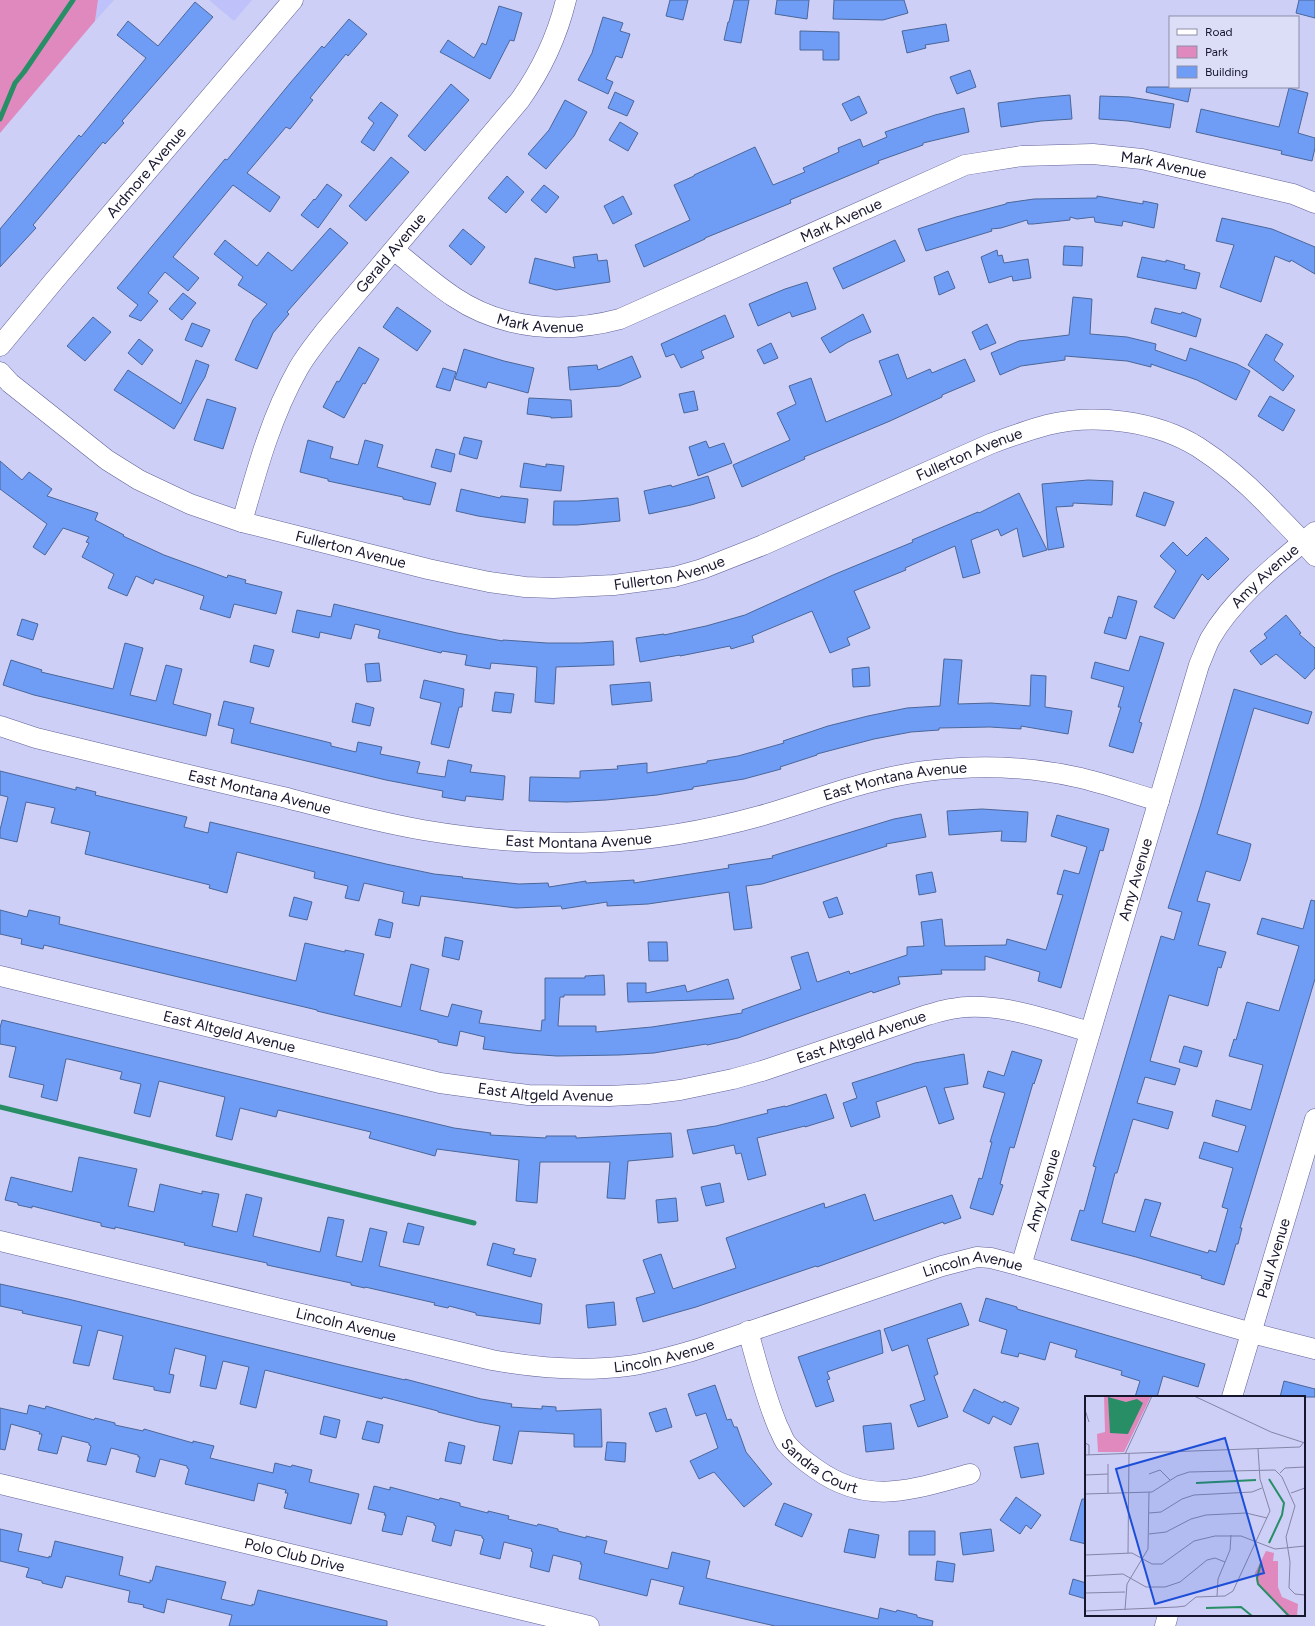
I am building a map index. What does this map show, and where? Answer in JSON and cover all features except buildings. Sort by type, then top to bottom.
[{"type":"street","name":"Ardmore Avenue","points":[[0,346],[52,282],[293,0]]},
{"type":"street","name":"Gerald Avenue","points":[[242,522],[265,440],[280,402],[299,368],[325,331],[520,100],[551,47],[561,22],[566,0]]},
{"type":"street","name":"Mark Avenue","points":[[394,250],[443,289],[475,309],[510,322],[537,327],[574,327],[597,325],[620,319],[965,165],[1043,154],[1093,154],[1142,159],[1294,194],[1315,202]]},
{"type":"street","name":"Fullerton Avenue","points":[[0,372],[10,383],[107,460],[139,480],[190,504],[242,522],[428,569],[489,582],[519,586],[553,588],[614,585],[674,577],[702,569],[763,545],[990,444],[1019,433],[1048,424],[1106,419],[1134,423],[1152,428],[1196,446],[1217,460],[1248,485],[1311,543]]},
{"type":"street","name":"Amy Avenue","points":[[1021,1266],[1199,665],[1210,640],[1241,597],[1311,543]]},
{"type":"street","name":"East Montana Avenue","points":[[0,726],[36,738],[391,823],[461,836],[535,843],[603,842],[689,832],[761,816],[843,789],[888,777],[925,771],[962,768],[1035,771],[1074,777],[1159,801]]},
{"type":"street","name":"East Altgeld Avenue","points":[[0,976],[440,1083],[528,1095],[609,1096],[648,1094],[686,1089],[762,1071],[927,1015],[952,1009],[987,1008],[1014,1011],[1090,1032]]},
{"type":"street","name":"Paul Avenue","points":[[1232,1396],[1315,1118]]},
{"type":"street","name":"Lincoln Avenue","points":[[0,1241],[492,1360],[534,1367],[570,1369],[628,1366],[661,1359],[688,1352],[942,1266],[977,1257],[991,1258],[1021,1266],[1252,1333],[1315,1349]]},
{"type":"street","name":"Sandra Court","points":[[748,1331],[773,1414],[786,1443],[804,1460],[829,1478],[848,1486],[869,1491],[889,1493],[918,1488],[970,1474]]},
{"type":"street","name":"Polo Club Drive","points":[[0,1484],[589,1626]]},
{"type":"street","points":[[1165,1626],[1168,1616]]},
{"type":"shaded area","points":[[98,0],[114,0],[95,21]]},
{"type":"shaded area","points":[[209,0],[252,0],[234,21]]},
{"type":"green space","points":[[0,0],[98,0],[95,21],[0,133]]},
{"type":"waterway","points":[[0,119],[15,83],[73,0]]},
{"type":"waterway","points":[[0,1107],[474,1223]]}]
